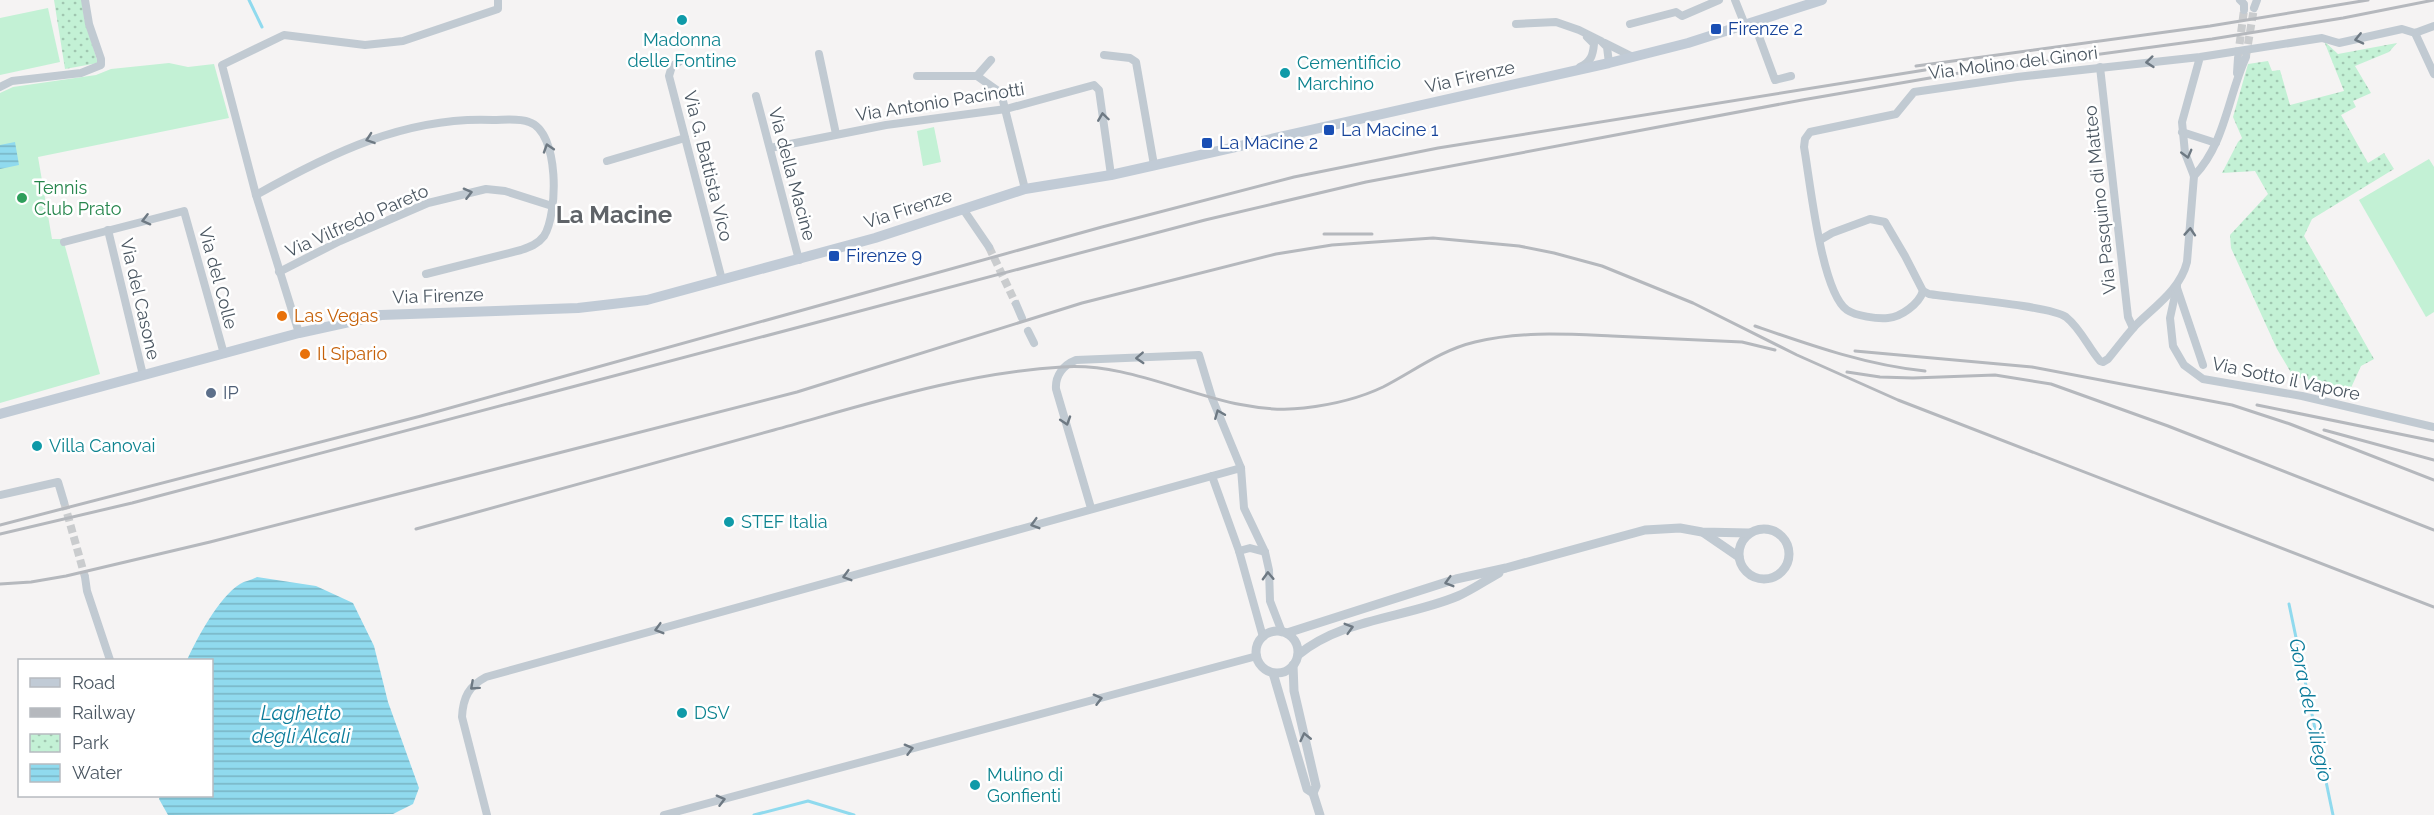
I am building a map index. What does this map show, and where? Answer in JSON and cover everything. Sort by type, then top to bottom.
[{"type":"main road","name":"Via Firenze","points":[[0,414],[299,333],[381,315],[578,308],[647,300],[875,238],[1025,189],[1111,175],[1609,63],[1688,43],[1822,0]]},
{"type":"street","points":[[0,87],[12,81],[81,73],[101,65],[101,59],[88,24],[86,0]]},
{"type":"street","points":[[1630,24],[1676,12],[1682,16],[1719,0]]},
{"type":"street","points":[[1735,0],[1750,24],[1775,80],[1791,76]]},
{"type":"street","points":[[2240,0],[2244,4],[2244,10]]},
{"type":"street","points":[[299,333],[256,195],[222,65],[284,35],[365,45],[403,41],[498,4]]},
{"type":"street","points":[[1516,24],[1556,22],[1579,30],[1598,43],[1633,57]]},
{"type":"street","points":[[2434,26],[2415,33],[2432,61],[2434,74]]},
{"type":"street","name":"Via Molino del Ginori","points":[[1923,291],[1920,299],[1911,307],[1890,318],[1877,318],[1848,311],[1834,293],[1820,240],[1804,147],[1805,139],[1810,132],[1896,114],[1914,92],[2100,67],[2200,57],[2322,38],[2340,43],[2402,29],[2415,33]]},
{"type":"street","points":[[1598,43],[1609,63]]},
{"type":"street","points":[[1573,71],[1586,64],[1593,56],[1598,43]]},
{"type":"street","points":[[819,54],[836,135]]},
{"type":"street","points":[[1104,56],[1130,58],[1136,62],[1154,165]]},
{"type":"street","points":[[2200,57],[2182,122],[2185,153],[2194,176],[2206,163],[2216,142],[2242,58]]},
{"type":"street","points":[[977,76],[992,60]]},
{"type":"street","name":"Via G. Battista Vico","points":[[679,62],[672,66],[669,76],[722,280]]},
{"type":"street","name":"Via Pasquino di Matteo","points":[[2100,67],[2128,317],[2133,328]]},
{"type":"street","points":[[917,76],[977,76],[1001,93],[1025,189]]},
{"type":"street","name":"Via Antonio Pacinotti","points":[[770,148],[886,125],[1006,109],[1094,85],[1097,87],[1111,175]]},
{"type":"street","name":"Via della Macine","points":[[756,96],[799,260]]},
{"type":"street","points":[[256,195],[347,148],[385,134],[442,123],[479,119],[529,122],[537,127],[548,144],[552,160],[552,206],[548,227],[543,238],[533,246],[426,274]]},
{"type":"street","points":[[2182,132],[2216,142]]},
{"type":"street","points":[[607,160],[685,138]]},
{"type":"street","name":"Via Sotto il Vapore","points":[[2194,176],[2187,262],[2184,274],[2177,286],[2170,318],[2173,346],[2184,365],[2203,379],[2302,396],[2434,427]]},
{"type":"street","name":"Via Vilfredo Pareto","points":[[279,272],[340,241],[428,203],[486,189],[505,191],[552,206]]},
{"type":"street","points":[[963,209],[990,247]]},
{"type":"street","name":"Via del Colle","points":[[108,230],[184,211],[224,354]]},
{"type":"street","points":[[1820,240],[1832,233],[1870,219],[1885,222],[1923,291],[1929,294],[2038,308],[2064,315],[2075,325],[2103,362],[2109,359],[2133,328],[2177,286],[2203,365]]},
{"type":"street","points":[[64,242],[108,230]]},
{"type":"street","name":"Via del Casone","points":[[108,230],[143,375]]},
{"type":"street","points":[[1016,304],[1022,318]]},
{"type":"street","points":[[2154,308],[2163,309],[2170,318]]},
{"type":"street","points":[[1028,331],[1034,343]]},
{"type":"street","points":[[1091,508],[1056,389],[1056,380],[1065,366],[1082,359],[1199,355],[1212,398],[1241,468],[1245,508],[1265,552],[1269,570],[1270,601],[1284,633],[1296,643],[1298,656]]},
{"type":"street","points":[[487,815],[462,717],[462,706],[467,693],[475,683],[486,677],[1241,468]]},
{"type":"street","points":[[1212,476],[1239,551],[1263,637]]},
{"type":"street","points":[[0,495],[58,482],[64,502]]},
{"type":"street","points":[[1506,568],[1459,596],[1333,632],[1313,643],[1284,672],[1273,673],[1262,667],[1257,656],[1257,649],[1263,637],[1275,631],[1284,633],[1456,579],[1506,568],[1645,530],[1680,528],[1702,532],[1749,533],[1762,528],[1768,529],[1781,535],[1789,550],[1786,565],[1776,576],[1770,579],[1756,578],[1744,570],[1739,557],[1741,543],[1749,533]]},
{"type":"street","points":[[1702,532],[1739,557]]},
{"type":"street","points":[[1239,551],[1250,548],[1265,552]]},
{"type":"street","points":[[85,578],[87,591],[110,659]]},
{"type":"street","points":[[664,815],[1257,656]]},
{"type":"street","points":[[1293,665],[1294,691],[1316,786],[1313,794]]},
{"type":"street","points":[[1273,673],[1307,789],[1313,794],[1320,815]]},
{"type":"green space","points":[[54,0],[83,0],[84,18],[98,63],[65,69]]},
{"type":"green space","points":[[48,8],[60,62],[0,75],[0,18]]},
{"type":"green space","points":[[2324,41],[2338,54],[2397,43],[2389,52],[2355,66],[2371,93],[2353,101],[2356,107],[2341,115],[2368,163],[2384,153],[2394,169],[2312,219],[2304,236],[2374,359],[2361,366],[2350,390],[2293,376],[2277,349],[2231,248],[2230,235],[2268,194],[2255,171],[2222,173],[2242,138],[2233,117],[2248,64],[2268,61],[2272,71],[2280,70],[2290,105],[2344,91]]},
{"type":"green space","name":"Tennis Club Prato","points":[[169,63],[188,67],[214,64],[229,118],[38,157],[52,239],[63,239],[100,374],[0,403],[0,93],[13,87],[96,75],[111,69]]},
{"type":"green space","points":[[934,127],[941,162],[923,166],[917,131]]},
{"type":"green space","points":[[2429,159],[2434,167],[2434,312],[2426,317],[2359,200]]},
{"type":"water","points":[[15,142],[19,165],[0,169],[0,145]]},
{"type":"water","name":"Laghetto degli Alcali","points":[[257,577],[316,586],[353,603],[374,646],[388,702],[419,788],[413,804],[393,814],[168,815],[160,797],[213,797],[213,659],[188,659],[217,608],[224,598],[240,584]]},
{"type":"waterway","points":[[249,0],[262,27]]},
{"type":"waterway","name":"Gora del Ciliegio","points":[[2289,604],[2333,815]]},
{"type":"waterway","points":[[754,815],[808,801],[854,815]]},
{"type":"tunnel","points":[[2246,56],[2254,8]]},
{"type":"tunnel","points":[[2238,56],[2244,10]]},
{"type":"tunnel","points":[[989,247],[1016,304]]},
{"type":"tunnel","points":[[64,502],[85,577]]},
{"type":"railway","points":[[1916,66],[2210,26],[2368,0]]},
{"type":"railway","points":[[0,534],[132,503],[1205,220],[1366,182],[1953,74],[2212,39],[2343,18],[2434,0]]},
{"type":"railway","points":[[0,525],[421,416],[1102,227],[1294,177],[1438,148],[1925,70]]},
{"type":"railway","points":[[1324,234],[1372,234]]},
{"type":"railway","points":[[0,584],[66,576],[210,542],[797,392],[1082,303],[1276,254],[1332,245],[1433,238],[1519,246],[1602,266],[1693,303],[1797,355],[1898,400],[2434,607]]},
{"type":"railway","points":[[1755,326],[1860,359],[1925,371]]},
{"type":"railway","points":[[416,529],[880,400],[952,383],[1025,370],[1093,367],[1123,372],[1212,398],[1273,409],[1314,407],[1354,398],[1383,387],[1451,350],[1475,342],[1509,336],[1543,334],[1742,342],[1775,350]]},
{"type":"railway","points":[[1855,351],[2032,367],[2232,405],[2290,424],[2434,480]]},
{"type":"railway","points":[[1847,372],[1880,377],[1913,378],[1995,375],[2051,384],[2168,426],[2434,530]]},
{"type":"railway","points":[[2257,405],[2434,441]]},
{"type":"railway","points":[[2324,430],[2434,460]]},
{"type":"place","name":"Madonna delle Fontine","points":[[682,20]]},
{"type":"place","name":"Firenze 2","points":[[1716,29]]},
{"type":"place","name":"Cementificio Marchino","points":[[1285,73]]},
{"type":"place","name":"La Macine 1","points":[[1329,130]]},
{"type":"place","name":"La Macine 2","points":[[1207,143]]},
{"type":"place","name":"Tennis Club Prato","points":[[22,198]]},
{"type":"place","name":"Firenze 9","points":[[834,256]]},
{"type":"place","name":"Las Vegas","points":[[282,316]]},
{"type":"place","name":"Il Sipario","points":[[305,354]]},
{"type":"place","name":"IP","points":[[211,393]]},
{"type":"place","name":"Villa Canovai","points":[[37,446]]},
{"type":"place","name":"STEF Italia","points":[[729,522]]},
{"type":"place","name":"DSV","points":[[682,713]]},
{"type":"place","name":"Mulino di Gonfienti","points":[[975,785]]},
{"type":"district","name":"La Macine","points":[[614,215]]}]
